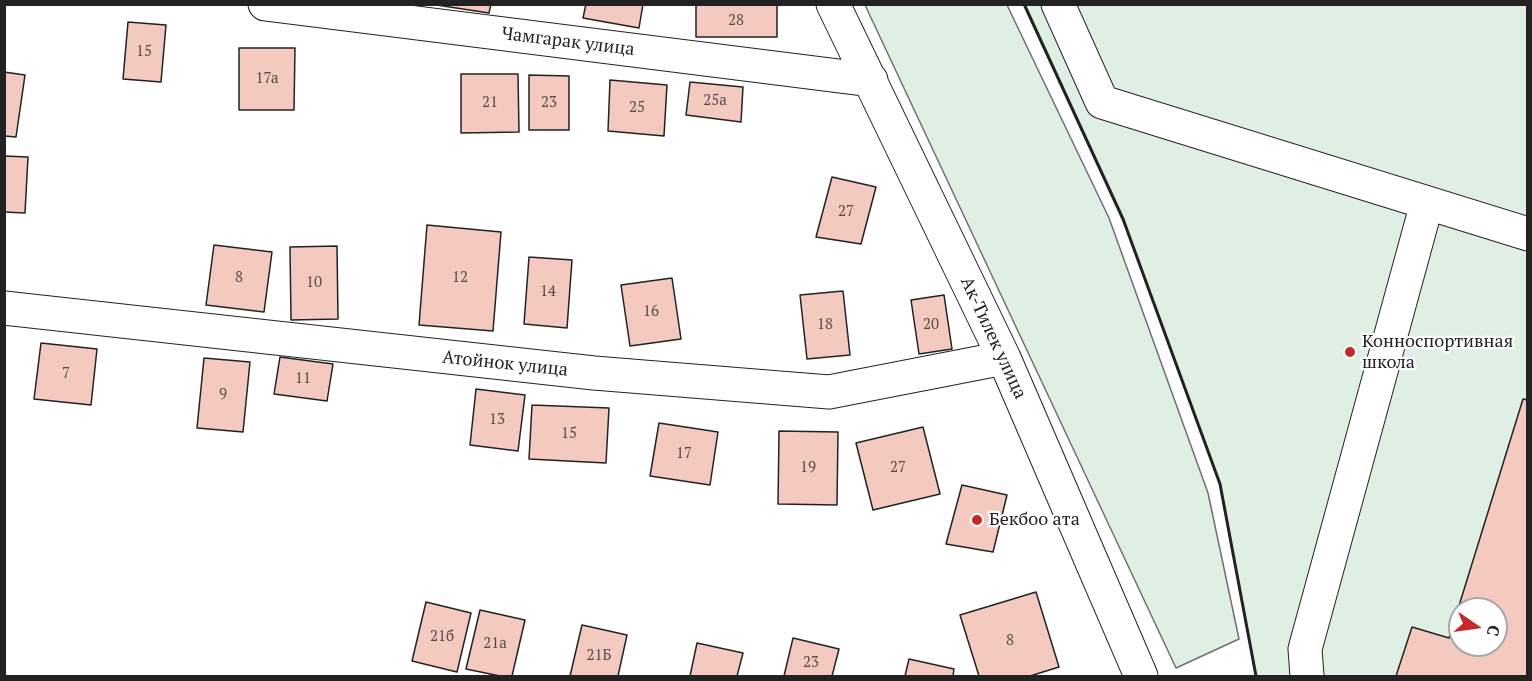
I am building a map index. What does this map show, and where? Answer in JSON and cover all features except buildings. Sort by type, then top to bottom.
[{"type":"street","name":"Чамгарак улица","points":[[265,4],[871,80]]},
{"type":"street","name":"Ак-Тилек улица","points":[[833,4],[1004,358],[1142,676]]},
{"type":"street","points":[[1058,4],[1102,102],[1527,234]]},
{"type":"street","points":[[1307,676],[1305,649],[1427,203]]},
{"type":"street","name":"Атойнок улица","points":[[4,308],[594,373],[829,392],[1004,358]]},
{"type":"green space","points":[[865,5],[1007,5],[1109,218],[1208,493],[1239,639],[1176,668]]},
{"type":"green space","name":"Конноспортивная школа","points":[[1024,5],[1527,5],[1527,676],[1256,676],[1220,484],[1123,219]]},
{"type":"wall","points":[[1024,4],[1123,219],[1220,484],[1256,676]]},
{"type":"place","name":"Конноспортивная школа","points":[[1350,352]]},
{"type":"place","name":"Бекбоо ата","points":[[977,520]]}]
